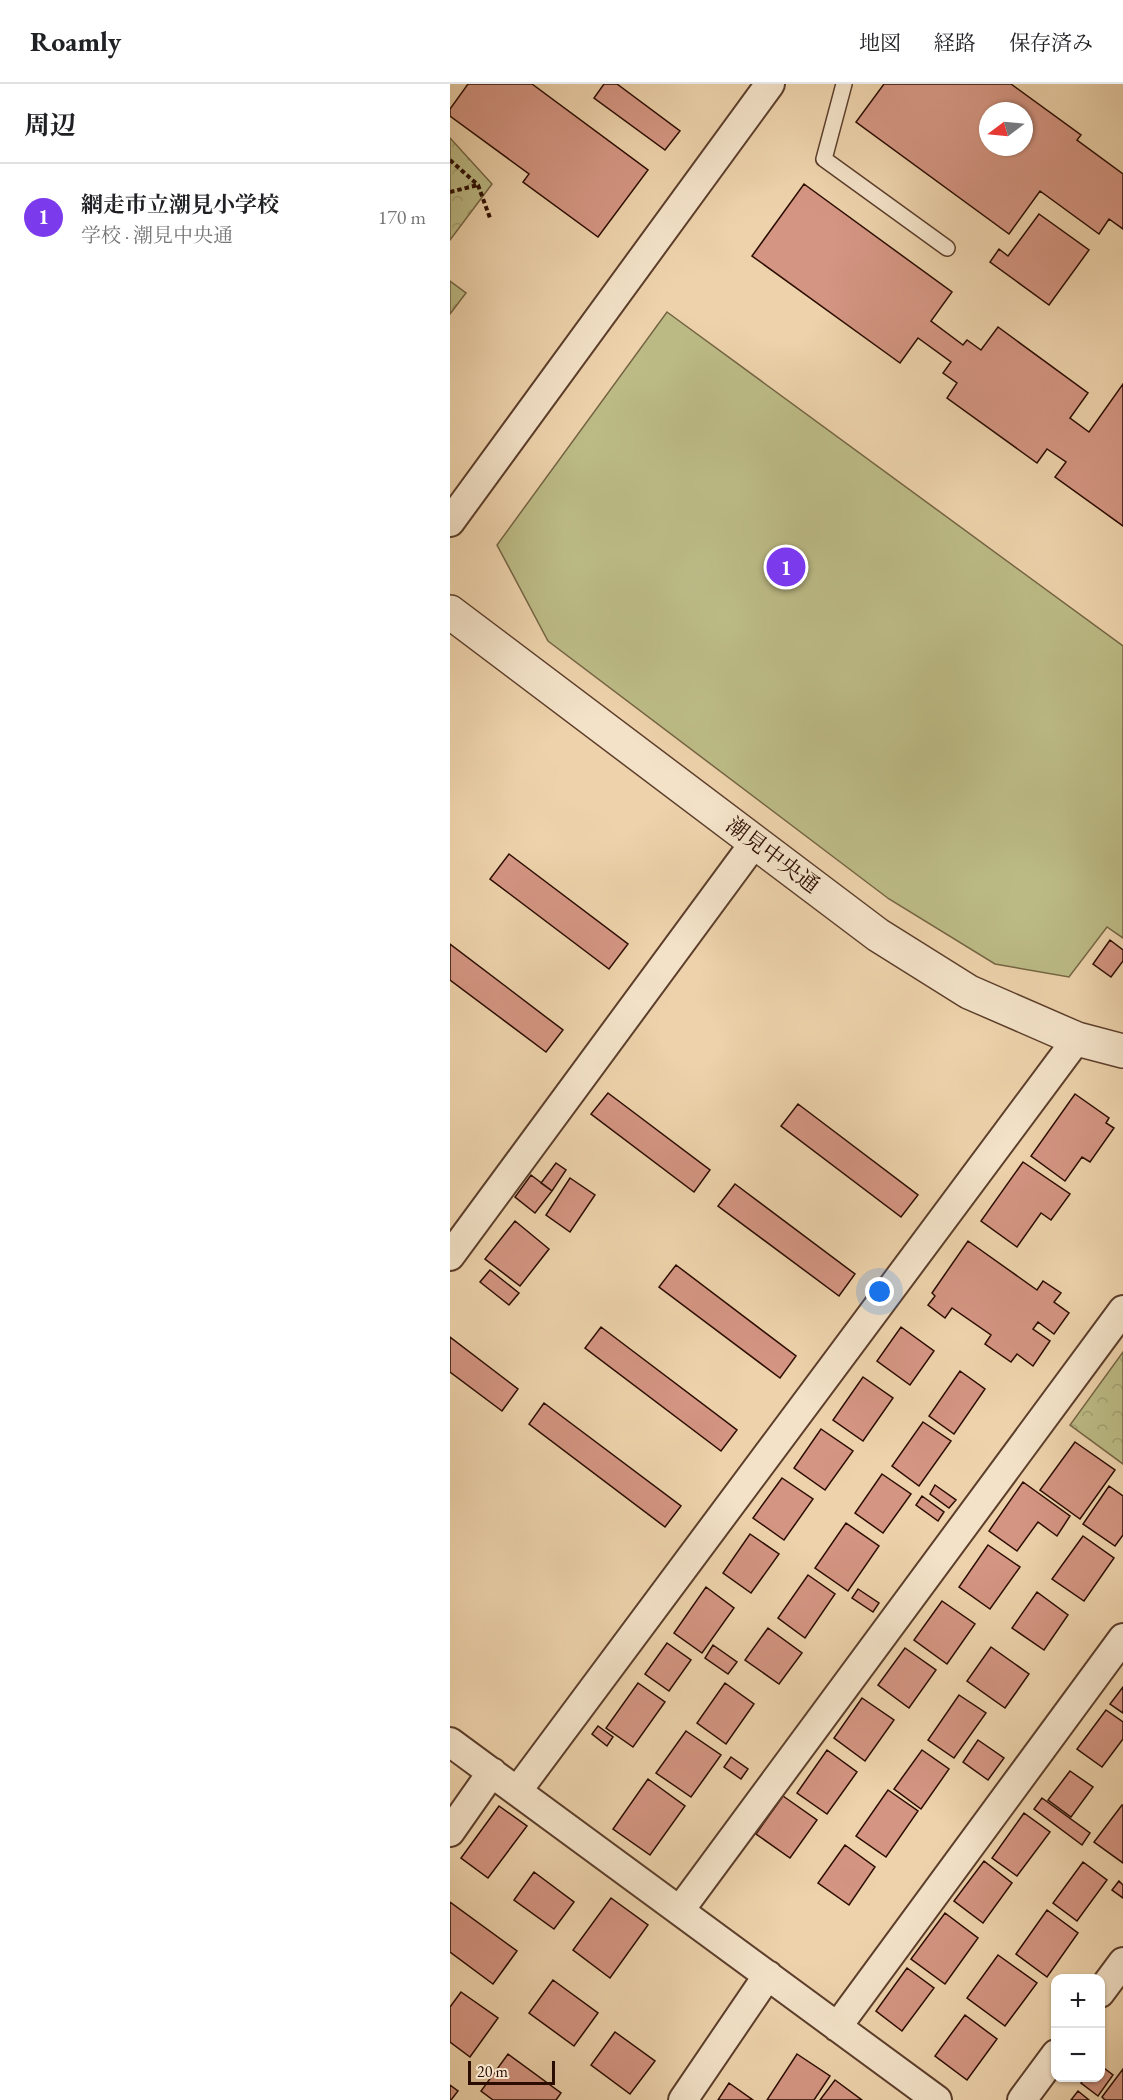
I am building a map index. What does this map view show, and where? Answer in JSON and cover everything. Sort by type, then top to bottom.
[{"type":"street","points":[[450,522],[770,84]]},
{"type":"street","name":"潮見中央通","points":[[450,612],[878,935],[969,992],[1077,1039],[1123,1051]]},
{"type":"street","points":[[450,1256],[755,842]]},
{"type":"street","points":[[518,1790],[1077,1039]]},
{"type":"street","points":[[680,1910],[1123,1310]]},
{"type":"street","points":[[837,2026],[1123,1638]]},
{"type":"street","points":[[450,1742],[937,2100]]},
{"type":"street","points":[[450,1832],[492,1772]]},
{"type":"street","points":[[1105,1987],[1123,1962]]},
{"type":"street","points":[[683,2100],[768,1975]]},
{"type":"street","points":[[1022,2100],[1051,2061]]},
{"type":"lane","points":[[844,84],[824,159],[947,248]]},
{"type":"path","points":[[450,160],[478,184],[490,218]]},
{"type":"path","points":[[450,192],[478,184]]},
{"type":"green space","points":[[450,138],[492,184],[450,240]]},
{"type":"green space","points":[[450,281],[466,293],[450,314]]},
{"type":"green space","points":[[667,312],[1123,646],[1123,938],[1107,927],[1069,977],[995,964],[889,899],[548,641],[497,545]]},
{"type":"green space","points":[[1123,1352],[1123,1464],[1070,1425]]},
{"type":"building","points":[[468,84],[532,84],[648,170],[598,237],[523,182],[529,174],[450,116],[450,109]]},
{"type":"building","points":[[604,84],[617,84],[680,131],[665,150],[594,98]]},
{"type":"building","points":[[884,84],[1011,84],[1081,135],[1077,140],[1123,174],[1123,229],[1109,219],[1099,234],[1040,191],[1009,234],[856,122]]},
{"type":"building","points":[[804,184],[952,292],[931,321],[963,345],[967,340],[981,350],[998,327],[1088,393],[1070,418],[1089,432],[1123,384],[1123,526],[1055,477],[1066,462],[1047,449],[1037,463],[947,398],[957,383],[943,373],[951,362],[918,338],[900,363],[752,256]]},
{"type":"building","points":[[1039,214],[1089,250],[1049,305],[990,262],[999,249],[1008,256]]},
{"type":"building","points":[[509,854],[628,944],[609,969],[490,879]]},
{"type":"building","points":[[1110,940],[1123,950],[1123,961],[1111,977],[1093,964]]},
{"type":"building","points":[[450,944],[563,1030],[546,1052],[450,980]]},
{"type":"building","points":[[608,1093],[710,1170],[694,1192],[591,1114]]},
{"type":"building","points":[[1075,1094],[1109,1118],[1106,1123],[1114,1128],[1090,1162],[1082,1157],[1065,1181],[1031,1156]]},
{"type":"building","points":[[798,1104],[918,1195],[901,1217],[781,1126]]},
{"type":"building","points":[[1023,1162],[1070,1194],[1051,1220],[1041,1213],[1017,1247],[981,1221]]},
{"type":"building","points":[[556,1163],[566,1170],[552,1191],[541,1183]]},
{"type":"building","points":[[531,1175],[552,1191],[535,1213],[515,1197]]},
{"type":"building","points":[[570,1178],[595,1195],[570,1232],[546,1215]]},
{"type":"building","points":[[735,1184],[855,1274],[839,1296],[718,1206]]},
{"type":"building","points":[[515,1221],[549,1249],[520,1286],[485,1259]]},
{"type":"building","points":[[968,1241],[1037,1290],[1043,1281],[1061,1293],[1054,1302],[1069,1313],[1054,1334],[1038,1322],[1033,1329],[1050,1341],[1033,1366],[1017,1354],[1011,1362],[985,1344],[991,1335],[952,1308],[945,1318],[928,1305],[935,1296],[932,1293]]},
{"type":"building","points":[[676,1265],[796,1356],[780,1378],[659,1287]]},
{"type":"building","points":[[490,1270],[519,1293],[509,1305],[480,1282]]},
{"type":"building","points":[[601,1327],[737,1430],[721,1451],[585,1348]]},
{"type":"building","points":[[901,1327],[934,1351],[910,1385],[877,1361]]},
{"type":"building","points":[[450,1337],[518,1389],[502,1411],[450,1372]]},
{"type":"building","points":[[960,1371],[985,1389],[954,1434],[929,1416]]},
{"type":"building","points":[[863,1377],[893,1398],[863,1441],[833,1420]]},
{"type":"building","points":[[544,1403],[681,1506],[665,1527],[529,1424]]},
{"type":"building","points":[[923,1422],[951,1441],[919,1486],[892,1466]]},
{"type":"building","points":[[821,1429],[853,1451],[825,1490],[794,1468]]},
{"type":"building","points":[[1075,1442],[1115,1470],[1080,1519],[1040,1490]]},
{"type":"building","points":[[882,1474],[911,1494],[883,1533],[855,1513]]},
{"type":"building","points":[[782,1478],[813,1499],[784,1540],[753,1518]]},
{"type":"building","points":[[1023,1482],[1070,1516],[1057,1536],[1038,1522],[1017,1551],[989,1531]]},
{"type":"building","points":[[935,1485],[956,1500],[949,1508],[930,1494]]},
{"type":"building","points":[[1109,1486],[1123,1496],[1123,1535],[1115,1546],[1083,1524]]},
{"type":"building","points":[[922,1496],[944,1512],[938,1521],[916,1505]]},
{"type":"building","points":[[846,1523],[879,1546],[848,1591],[815,1568]]},
{"type":"building","points":[[750,1534],[779,1554],[751,1593],[723,1573]]},
{"type":"building","points":[[1083,1536],[1114,1558],[1084,1601],[1052,1579]]},
{"type":"building","points":[[988,1545],[1020,1567],[990,1609],[959,1587]]},
{"type":"building","points":[[808,1575],[835,1594],[805,1638],[778,1618]]},
{"type":"building","points":[[706,1587],[734,1608],[702,1653],[674,1633]]},
{"type":"building","points":[[858,1589],[879,1603],[873,1612],[852,1598]]},
{"type":"building","points":[[1037,1592],[1068,1615],[1044,1650],[1012,1628]]},
{"type":"building","points":[[942,1601],[975,1624],[947,1664],[914,1640]]},
{"type":"building","points":[[768,1628],[802,1653],[779,1684],[745,1660]]},
{"type":"building","points":[[667,1643],[691,1660],[669,1691],[645,1674]]},
{"type":"building","points":[[713,1645],[737,1662],[728,1674],[705,1658]]},
{"type":"building","points":[[991,1647],[1029,1674],[1005,1708],[967,1681]]},
{"type":"building","points":[[905,1648],[936,1670],[909,1708],[878,1685]]},
{"type":"building","points":[[638,1683],[665,1702],[633,1747],[606,1728]]},
{"type":"building","points":[[725,1683],[754,1704],[726,1744],[697,1723]]},
{"type":"building","points":[[1123,1687],[1123,1713],[1110,1704]]},
{"type":"building","points":[[959,1695],[986,1713],[954,1758],[928,1740]]},
{"type":"building","points":[[862,1698],[894,1720],[865,1761],[834,1738]]},
{"type":"building","points":[[1106,1710],[1123,1722],[1123,1739],[1102,1767],[1077,1749]]},
{"type":"building","points":[[598,1726],[613,1737],[607,1746],[592,1734]]},
{"type":"building","points":[[686,1731],[721,1755],[691,1797],[656,1773]]},
{"type":"building","points":[[978,1740],[1004,1758],[988,1780],[963,1762]]},
{"type":"building","points":[[827,1750],[857,1772],[827,1814],[797,1793]]},
{"type":"building","points":[[922,1750],[949,1769],[921,1809],[894,1789]]},
{"type":"building","points":[[731,1757],[748,1769],[741,1779],[724,1767]]},
{"type":"building","points":[[1070,1771],[1093,1787],[1071,1817],[1048,1800]]},
{"type":"building","points":[[648,1779],[685,1806],[650,1855],[613,1829]]},
{"type":"building","points":[[888,1790],[918,1811],[886,1857],[856,1836]]},
{"type":"building","points":[[783,1796],[817,1820],[790,1858],[756,1834]]},
{"type":"building","points":[[1042,1798],[1090,1833],[1082,1845],[1034,1809]]},
{"type":"building","points":[[1123,1805],[1123,1863],[1094,1842]]},
{"type":"building","points":[[499,1806],[527,1826],[488,1878],[461,1858]]},
{"type":"building","points":[[1024,1813],[1050,1832],[1017,1876],[992,1858]]},
{"type":"building","points":[[845,1845],[875,1867],[849,1905],[818,1883]]},
{"type":"building","points":[[984,1861],[1012,1883],[983,1923],[954,1901]]},
{"type":"building","points":[[1083,1862],[1107,1880],[1077,1921],[1053,1903]]},
{"type":"building","points":[[534,1872],[574,1902],[554,1929],[514,1900]]},
{"type":"building","points":[[1119,1881],[1123,1885],[1123,1898],[1112,1890]]},
{"type":"building","points":[[611,1898],[648,1925],[610,1978],[573,1950]]},
{"type":"building","points":[[450,1902],[517,1951],[493,1984],[450,1952]]},
{"type":"building","points":[[1047,1910],[1078,1933],[1047,1977],[1016,1954]]},
{"type":"building","points":[[945,1913],[978,1938],[945,1984],[911,1959]]},
{"type":"building","points":[[998,1955],[1037,1983],[1005,2026],[967,1998]]},
{"type":"building","points":[[907,1968],[934,1988],[902,2031],[876,2011]]},
{"type":"building","points":[[553,1980],[598,2013],[574,2046],[529,2013]]},
{"type":"building","points":[[461,1992],[498,2018],[470,2057],[450,2042],[450,2007]]},
{"type":"building","points":[[965,2015],[997,2039],[967,2080],[935,2056]]},
{"type":"building","points":[[615,2032],[655,2061],[630,2094],[591,2065]]},
{"type":"building","points":[[508,2054],[561,2093],[556,2100],[493,2100],[481,2091]]},
{"type":"building","points":[[797,2054],[830,2076],[814,2100],[767,2100]]},
{"type":"building","points":[[1105,2069],[1113,2075],[1098,2096],[1081,2083],[1105,2082]]},
{"type":"building","points":[[1123,2069],[1123,2100],[1105,2100],[1102,2097]]},
{"type":"building","points":[[835,2080],[862,2100],[820,2100]]},
{"type":"building","points":[[729,2083],[753,2100],[718,2100]]},
{"type":"building","points":[[450,2085],[458,2091],[451,2100],[450,2100]]},
{"type":"building","points":[[1078,2091],[1089,2100],[1071,2100]]},
{"type":"place","name":"網走市立潮見小学校","points":[[786,567]]}]
